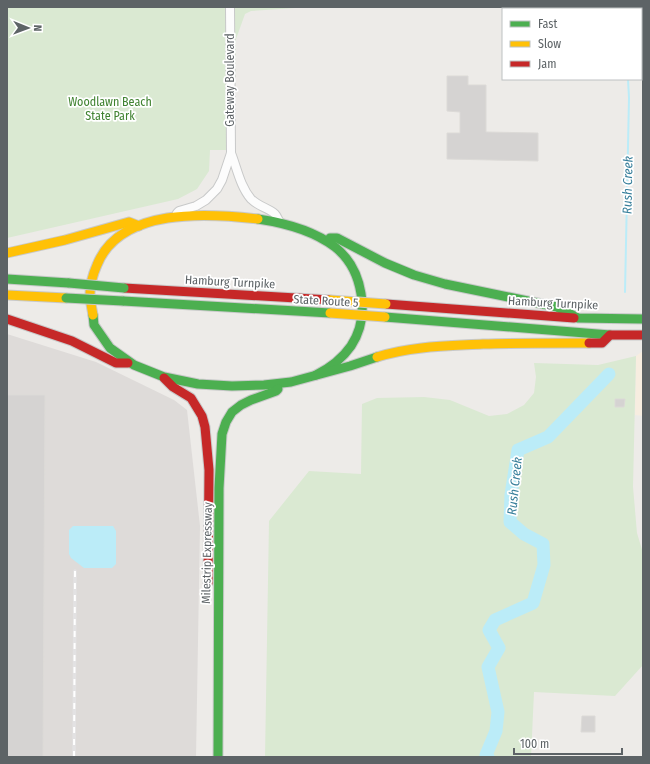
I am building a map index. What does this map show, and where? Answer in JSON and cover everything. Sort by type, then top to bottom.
[{"type":"main road","points":[[316,375],[331,368],[342,358],[352,345],[361,323],[362,309],[359,283],[352,267],[340,251],[321,238],[309,232],[280,222],[227,216],[171,218],[139,226],[120,234],[106,248],[94,271],[90,293],[90,309],[99,334],[106,345],[115,354],[128,363],[162,376],[202,385],[262,386],[283,383],[316,375],[356,365],[394,352],[417,348],[457,345],[602,342],[610,335]]},
{"type":"main road","points":[[7,253],[65,240],[129,222],[139,226]]},
{"type":"main road","points":[[321,238],[337,238],[385,263],[414,275],[475,291],[557,307],[578,318]]},
{"type":"main road","name":"Hamburg Turnpike","points":[[7,279],[578,318],[643,319]]},
{"type":"main road","name":"State Route 5","points":[[7,294],[385,316],[610,335],[643,335]]},
{"type":"main road","points":[[7,319],[72,341],[116,362],[128,363]]},
{"type":"main road","name":"Milestrip Expressway","points":[[162,376],[173,387],[191,398],[202,416],[205,427],[209,463],[208,594]]},
{"type":"main road","name":"Milestrip Expressway","points":[[218,757],[219,488],[222,434],[226,422],[232,412],[251,400],[276,391],[283,383]]},
{"type":"street","name":"Gateway Boulevard","points":[[171,218],[179,211],[191,208],[206,200],[217,189],[222,180],[231,153],[230,7]]},
{"type":"street","name":"Gateway Boulevard","points":[[231,153],[238,169],[239,178],[247,193],[258,206],[275,214],[280,222]]},
{"type":"shaded area","points":[[7,334],[96,362],[174,400],[187,410],[200,526],[196,757],[7,757]]},
{"type":"shaded area","points":[[643,351],[643,416],[635,415],[636,356]]},
{"type":"green space","name":"Woodlawn Beach State Park","points":[[7,7],[310,7],[251,11],[245,14],[236,39],[234,150],[210,150],[209,171],[197,189],[178,199],[7,238]]},
{"type":"green space","points":[[636,356],[633,487],[637,533],[643,553],[643,665],[615,696],[534,692],[531,757],[265,757],[269,521],[309,471],[361,474],[362,404],[377,398],[424,397],[450,400],[489,416],[507,414],[524,405],[534,393],[536,377],[534,363],[598,365]]},
{"type":"water","points":[[73,526],[113,526],[116,531],[116,564],[112,568],[84,568],[71,558],[69,554],[69,530]]},
{"type":"building","points":[[447,76],[468,76],[468,85],[486,85],[486,132],[538,133],[538,161],[447,159],[447,133],[460,133],[460,112],[447,111]]},
{"type":"building","points":[[7,395],[45,395],[43,757],[7,757]]},
{"type":"building","points":[[615,399],[625,399],[624,407],[615,407]]},
{"type":"building","points":[[582,716],[595,716],[595,732],[581,732]]},
{"type":"waterway","name":"Rush Creek","points":[[625,292],[629,98],[628,80]]},
{"type":"waterway","name":"Rush Creek","points":[[488,757],[486,755],[496,731],[498,712],[488,667],[499,648],[489,630],[495,620],[533,603],[544,565],[543,544],[524,534],[510,522],[511,495],[518,450],[548,437],[609,374]]},
{"type":"railway","points":[[74,757],[75,571]]},
{"type":"traffic: fast","points":[[258,219],[298,228],[326,241],[345,256],[358,280],[362,307],[361,321],[357,334],[351,346],[344,355],[331,366],[316,375]]},
{"type":"traffic: fast","points":[[330,238],[337,238],[385,263],[414,275],[445,284],[557,307],[578,318],[643,319]]},
{"type":"traffic: fast","points":[[7,279],[69,283]]},
{"type":"traffic: fast","points":[[69,283],[124,288]]},
{"type":"traffic: fast","points":[[66,298],[123,301]]},
{"type":"traffic: fast","points":[[123,301],[330,313]]},
{"type":"traffic: fast","points":[[93,315],[94,325],[110,348],[134,365],[164,377],[198,384],[232,386],[291,382],[377,357]]},
{"type":"traffic: fast","points":[[385,317],[610,335]]},
{"type":"traffic: fast","points":[[218,757],[219,488],[222,434],[226,422],[232,412],[241,405],[278,389]]},
{"type":"traffic: slow","points":[[93,315],[90,290],[97,265],[108,246],[125,232],[145,223],[167,218],[215,216],[258,219]]},
{"type":"traffic: slow","points":[[7,253],[65,240],[129,222],[139,226]]},
{"type":"traffic: slow","points":[[7,295],[66,298]]},
{"type":"traffic: slow","points":[[330,300],[386,304]]},
{"type":"traffic: slow","points":[[330,313],[385,317]]},
{"type":"traffic: slow","points":[[377,357],[390,353],[443,346],[589,343]]},
{"type":"traffic: jam","points":[[124,288],[330,300]]},
{"type":"traffic: jam","points":[[386,304],[574,318]]},
{"type":"traffic: jam","points":[[7,319],[72,341],[116,363],[128,363]]},
{"type":"traffic: jam","points":[[589,343],[602,343],[610,335],[643,335]]},
{"type":"traffic: jam","points":[[164,378],[173,387],[191,398],[202,416],[205,427],[209,470],[208,583]]}]
